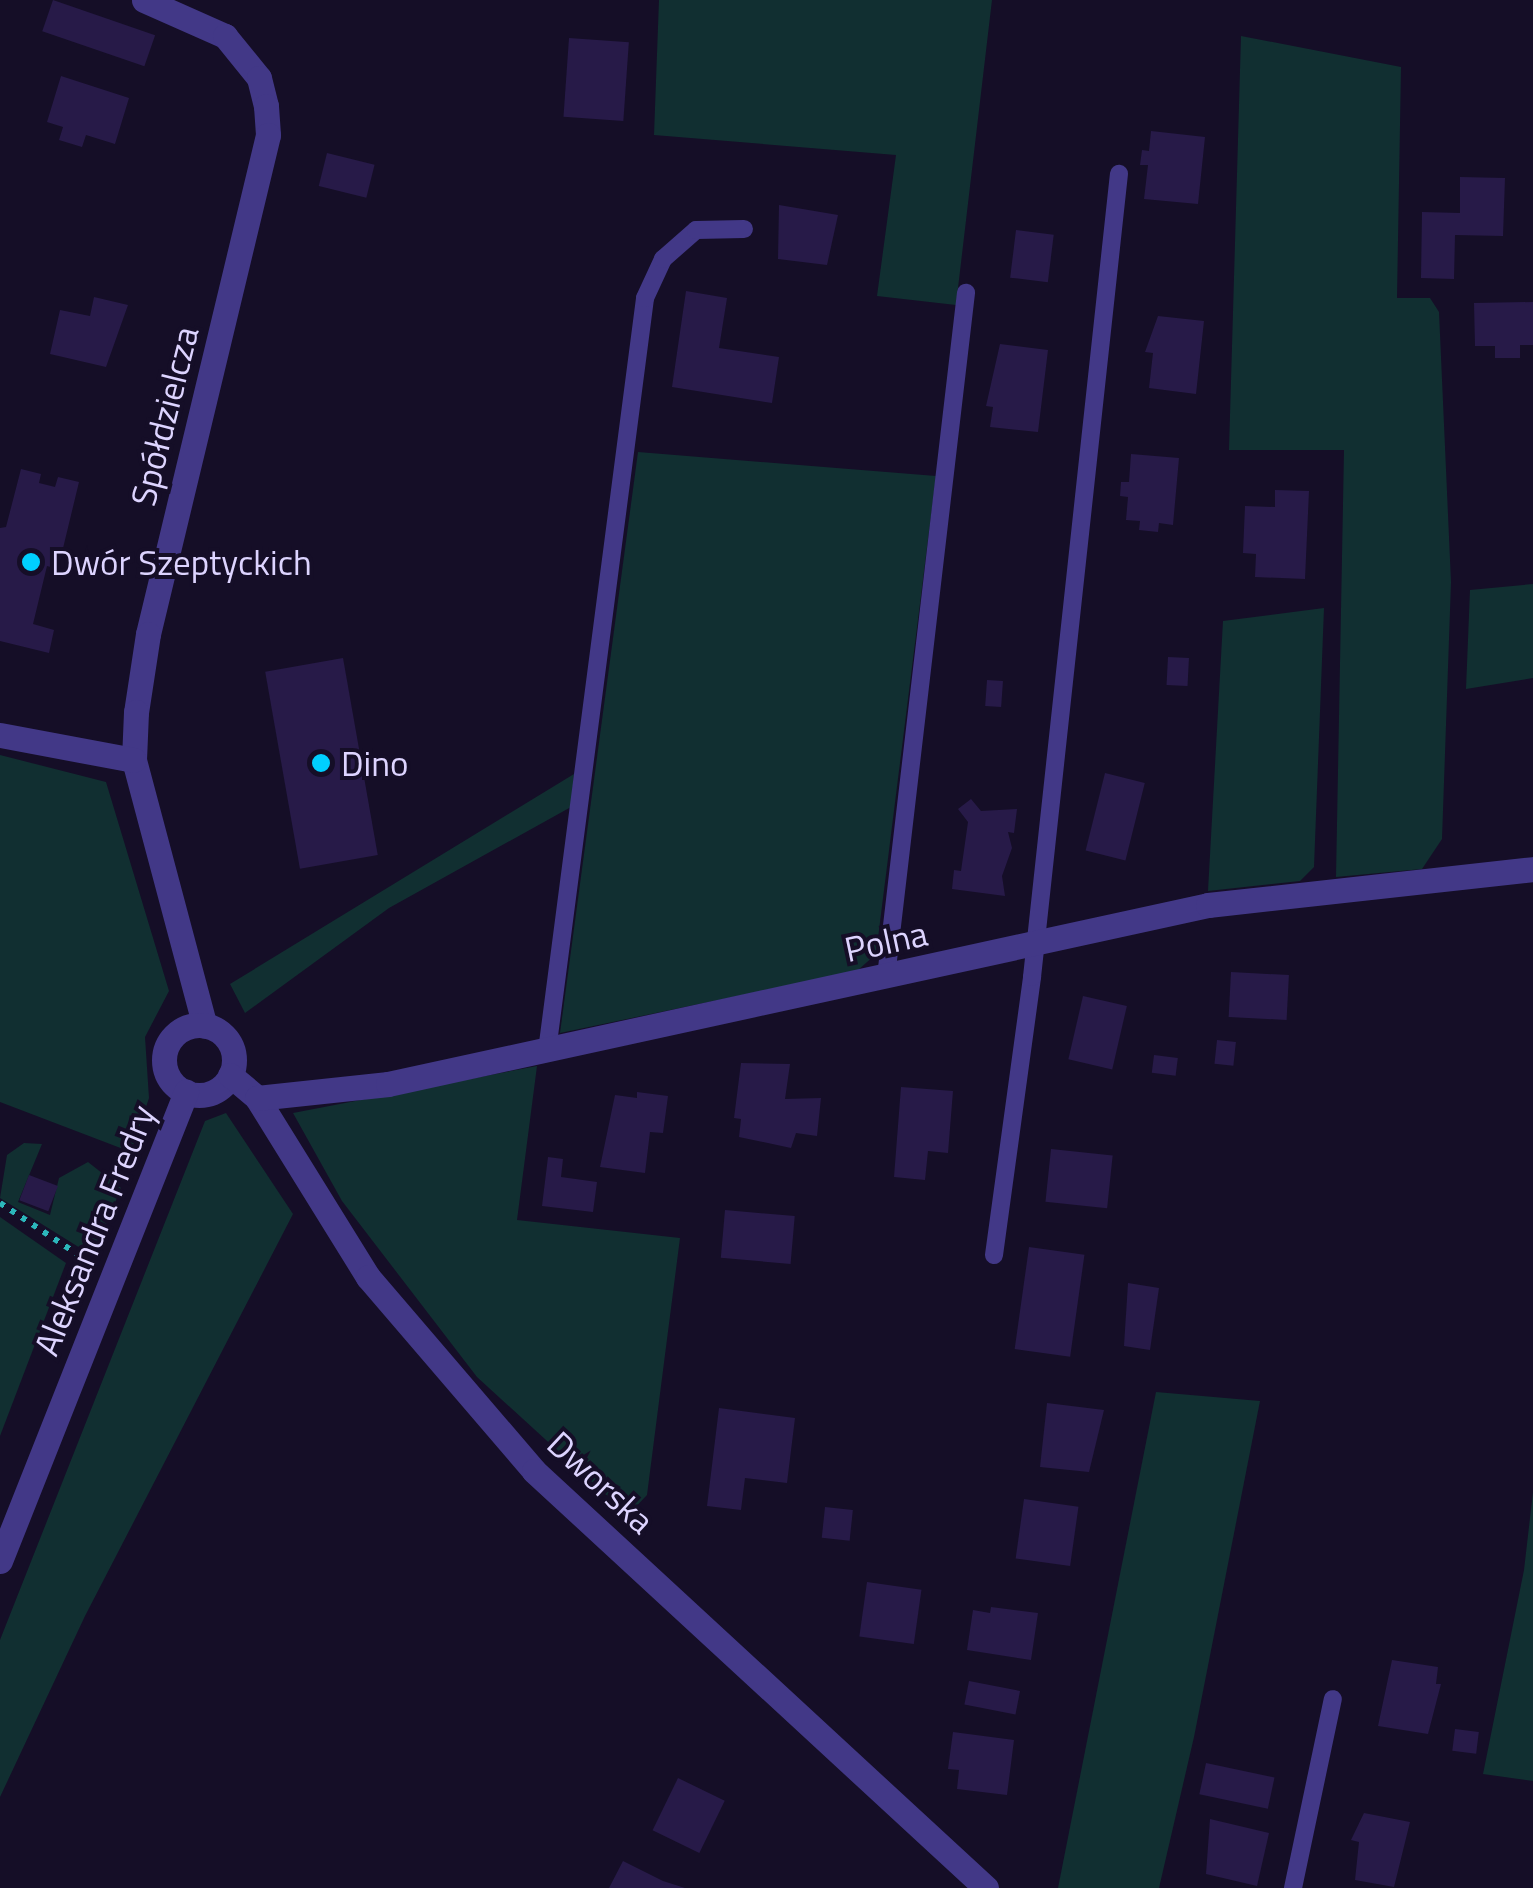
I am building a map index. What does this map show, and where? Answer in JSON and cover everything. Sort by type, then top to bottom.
[{"type":"street","name":"Spółdzielcza","points":[[144,0],[225,36],[259,78],[268,135],[148,634],[134,760],[205,1026]]},
{"type":"street","points":[[0,736],[134,760]]},
{"type":"street","name":"Polna","points":[[256,1098],[388,1084],[1032,946],[1208,904],[1533,869]]},
{"type":"street","points":[[205,1026],[228,1040],[230,1075],[213,1092],[186,1092],[166,1073],[165,1052],[176,1033],[205,1026]]},
{"type":"street","name":"Dworska","points":[[230,1075],[256,1098],[368,1277],[534,1472],[986,1888]]},
{"type":"street","name":"Aleksandra Fredry","points":[[0,1561],[186,1092]]},
{"type":"lane","points":[[994,1254],[1119,174]]},
{"type":"lane","points":[[548,1051],[646,298],[663,260],[696,230],[744,229]]},
{"type":"lane","points":[[886,977],[966,293]]},
{"type":"lane","points":[[1293,1888],[1333,1699]]},
{"type":"path","points":[[0,1202],[93,1265],[100,1250]]},
{"type":"green space","points":[[659,0],[992,0],[956,305],[877,296],[896,155],[654,135]]},
{"type":"green space","points":[[1241,36],[1401,67],[1397,298],[1430,298],[1439,312],[1451,582],[1442,839],[1422,869],[1336,877],[1344,450],[1229,450]]},
{"type":"green space","points":[[638,452],[936,476],[876,954],[857,971],[560,1033]]},
{"type":"green space","points":[[1533,584],[1533,678],[1466,689],[1470,590]]},
{"type":"green space","points":[[1324,608],[1314,867],[1300,881],[1208,891],[1223,621]]},
{"type":"green space","points":[[0,755],[106,782],[169,991],[145,1037],[149,1098],[131,1152],[0,1102]]},
{"type":"green space","points":[[574,774],[571,807],[389,908],[245,1013],[230,984]]},
{"type":"green space","points":[[537,1066],[517,1220],[680,1238],[647,1495],[628,1515],[477,1377],[342,1201],[293,1113]]},
{"type":"green space","points":[[226,1113],[293,1214],[85,1616],[0,1797],[0,1640],[205,1121]]},
{"type":"green space","points":[[24,1143],[42,1144],[18,1202],[50,1215],[59,1178],[88,1162],[121,1188],[93,1256],[0,1198],[7,1155]]},
{"type":"green space","points":[[0,1217],[66,1263],[0,1436]]},
{"type":"green space","points":[[1156,1392],[1260,1401],[1194,1737],[1159,1888],[1058,1888]]},
{"type":"green space","points":[[1533,1492],[1533,1781],[1483,1774],[1524,1570]]},
{"type":"building","points":[[53,0],[155,35],[144,66],[42,31]]},
{"type":"building","points":[[569,38],[629,42],[623,121],[563,117]]},
{"type":"building","points":[[61,76],[129,98],[115,144],[86,135],[82,147],[59,140],[63,127],[47,122]]},
{"type":"building","points":[[1151,131],[1205,137],[1198,204],[1144,199],[1148,165],[1140,165],[1142,150],[1149,151]]},
{"type":"building","points":[[327,153],[375,165],[366,198],[319,186]]},
{"type":"building","points":[[1460,177],[1505,178],[1503,236],[1455,235],[1454,279],[1421,278],[1422,212],[1460,213]]},
{"type":"building","points":[[779,205],[838,215],[827,265],[778,259]]},
{"type":"building","points":[[1016,230],[1054,235],[1048,282],[1010,278]]},
{"type":"building","points":[[686,291],[727,298],[719,348],[779,357],[772,403],[672,387]]},
{"type":"building","points":[[94,297],[128,305],[106,367],[50,354],[60,310],[90,316]]},
{"type":"building","points":[[1533,302],[1533,345],[1520,345],[1520,358],[1495,358],[1495,346],[1475,346],[1474,303]]},
{"type":"building","points":[[1158,316],[1204,321],[1196,394],[1149,388],[1153,353],[1145,352]]},
{"type":"building","points":[[1000,344],[1048,350],[1038,432],[990,427],[993,407],[986,406]]},
{"type":"building","points":[[1131,454],[1179,458],[1173,525],[1159,523],[1158,532],[1139,530],[1140,521],[1126,520],[1128,497],[1120,496],[1121,482],[1129,482]]},
{"type":"building","name":"Dwór Szeptyckich","points":[[21,469],[41,474],[39,483],[55,487],[58,477],[79,482],[58,569],[47,566],[33,624],[54,630],[49,653],[0,641],[0,528],[6,527]]},
{"type":"building","points":[[1275,490],[1309,491],[1305,579],[1255,577],[1256,554],[1243,553],[1245,506],[1275,507]]},
{"type":"building","points":[[1168,657],[1189,658],[1188,686],[1167,685]]},
{"type":"building","name":"Dino","points":[[343,658],[378,855],[300,869],[265,672]]},
{"type":"building","points":[[987,680],[1003,681],[1001,707],[985,706]]},
{"type":"building","points":[[1105,773],[1145,783],[1125,861],[1086,851]]},
{"type":"building","points":[[971,799],[981,811],[1017,809],[1014,833],[1008,832],[1012,848],[1002,876],[1005,896],[952,889],[954,870],[961,871],[968,822],[958,809]]},
{"type":"building","points":[[1231,972],[1289,975],[1287,1020],[1229,1017]]},
{"type":"building","points":[[1083,996],[1127,1006],[1112,1069],[1068,1059]]},
{"type":"building","points":[[1217,1040],[1236,1042],[1233,1066],[1214,1064]]},
{"type":"building","points":[[1154,1055],[1178,1058],[1176,1076],[1152,1073]]},
{"type":"building","points":[[741,1063],[790,1064],[785,1099],[821,1098],[817,1136],[796,1133],[791,1148],[739,1137],[741,1119],[734,1118]]},
{"type":"building","points":[[901,1087],[953,1091],[948,1153],[928,1151],[925,1180],[894,1177]]},
{"type":"building","points":[[637,1092],[668,1096],[663,1133],[650,1132],[645,1173],[600,1167],[615,1095],[637,1098]]},
{"type":"building","points":[[1051,1149],[1113,1155],[1107,1208],[1045,1202]]},
{"type":"building","points":[[548,1157],[563,1159],[561,1177],[597,1182],[593,1212],[542,1206]]},
{"type":"building","points":[[29,1175],[58,1186],[48,1211],[19,1200]]},
{"type":"building","points":[[725,1210],[795,1216],[791,1264],[721,1258]]},
{"type":"building","points":[[1029,1247],[1084,1255],[1070,1357],[1015,1349]]},
{"type":"building","points":[[1128,1283],[1159,1288],[1150,1350],[1124,1346]]},
{"type":"building","points":[[1047,1403],[1104,1410],[1089,1472],[1040,1467]]},
{"type":"building","points":[[719,1408],[795,1418],[787,1483],[745,1478],[741,1510],[707,1506]]},
{"type":"building","points":[[1024,1499],[1078,1507],[1070,1566],[1016,1558]]},
{"type":"building","points":[[825,1507],[853,1510],[850,1541],[822,1538]]},
{"type":"building","points":[[867,1582],[921,1590],[914,1644],[859,1636]]},
{"type":"building","points":[[991,1607],[1038,1613],[1031,1660],[967,1650],[973,1610],[990,1613]]},
{"type":"building","points":[[1392,1660],[1438,1667],[1436,1684],[1441,1684],[1428,1734],[1378,1726]]},
{"type":"building","points":[[969,1681],[1020,1691],[1015,1714],[964,1705]]},
{"type":"building","points":[[1455,1729],[1479,1732],[1476,1754],[1452,1751]]},
{"type":"building","points":[[953,1732],[1014,1740],[1007,1795],[957,1789],[959,1770],[948,1769]]},
{"type":"building","points":[[1206,1763],[1274,1778],[1268,1809],[1199,1794]]},
{"type":"building","points":[[678,1778],[725,1801],[699,1853],[653,1830]]},
{"type":"building","points":[[1364,1813],[1410,1822],[1394,1887],[1355,1880],[1359,1842],[1351,1840]]},
{"type":"building","points":[[1210,1819],[1269,1833],[1257,1886],[1206,1874]]},
{"type":"building","points":[[623,1861],[663,1881],[685,1888],[609,1888]]},
{"type":"place","name":"Dwór Szeptyckich","points":[[31,562]]},
{"type":"place","name":"Dino","points":[[321,763]]}]
